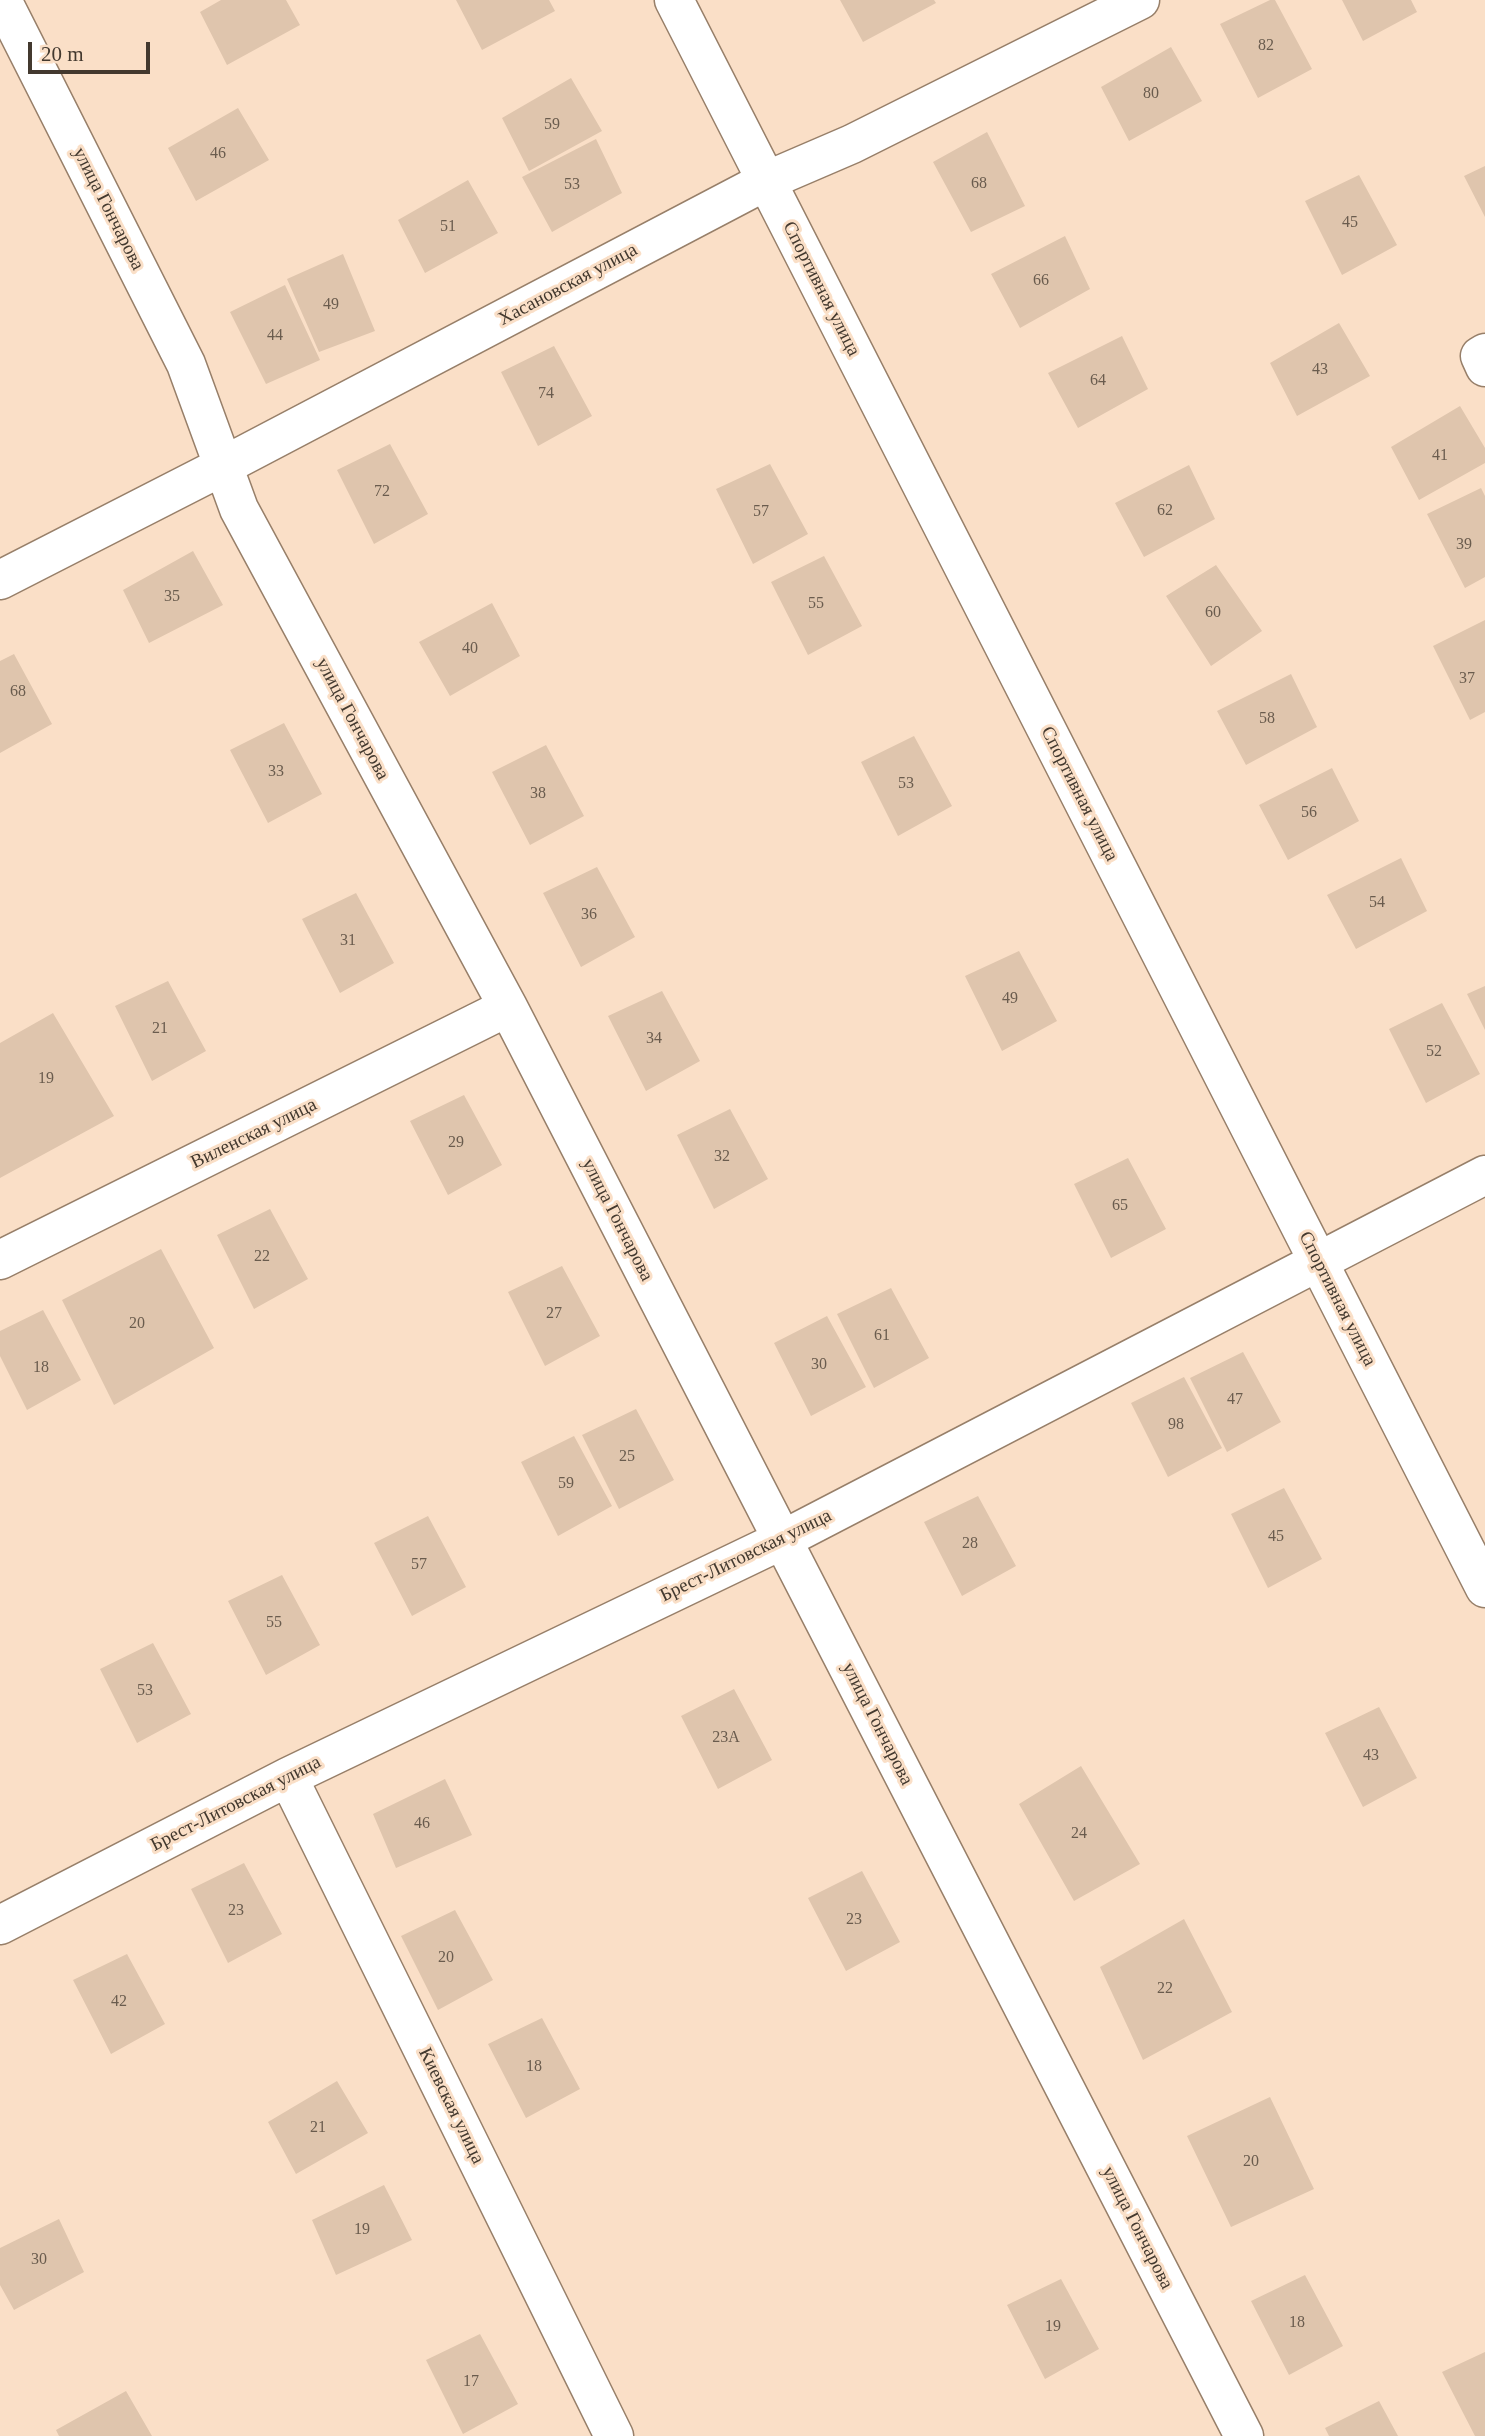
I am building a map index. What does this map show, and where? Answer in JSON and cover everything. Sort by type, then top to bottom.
[{"type":"street","name":"улица Гончарова","points":[[2,0],[186,364],[239,509],[508,1007],[1244,2436]]},
{"type":"street","name":"Спортивная улица","points":[[674,0],[1485,1588]]},
{"type":"street","name":"Хасановская улица","points":[[0,580],[766,181],[852,144],[1140,0]]},
{"type":"street","points":[[1485,353],[1480,356],[1485,367]]},
{"type":"street","name":"Виленская улица","points":[[0,1260],[508,1007]]},
{"type":"street","name":"Брест-Литовская улица","points":[[0,1925],[288,1777],[782,1540],[1485,1175]]},
{"type":"street","name":"Киевская улица","points":[[288,1777],[614,2436]]},
{"type":"building","points":[[221,0],[286,0],[300,25],[227,65],[200,12]]},
{"type":"building","points":[[456,0],[549,0],[555,11],[482,50]]},
{"type":"building","points":[[840,0],[934,0],[936,3],[863,42]]},
{"type":"building","points":[[1275,0],[1312,69],[1258,98],[1220,24]]},
{"type":"building","points":[[1342,0],[1411,0],[1417,12],[1363,41]]},
{"type":"building","points":[[1171,47],[1202,101],[1129,141],[1101,87]]},
{"type":"building","points":[[571,78],[602,131],[529,171],[502,118]]},
{"type":"building","points":[[238,108],[269,160],[196,201],[168,148]]},
{"type":"building","points":[[987,132],[1025,206],[971,232],[933,162]]},
{"type":"building","points":[[596,139],[622,193],[552,232],[522,177]]},
{"type":"building","points":[[1485,166],[1485,217],[1464,176]]},
{"type":"building","points":[[1359,175],[1397,245],[1342,275],[1305,201]]},
{"type":"building","points":[[468,180],[498,233],[425,273],[398,220]]},
{"type":"building","points":[[1065,236],[1090,289],[1020,328],[991,274]]},
{"type":"building","points":[[343,254],[375,331],[319,352],[287,279]]},
{"type":"building","points":[[285,285],[320,360],[266,384],[230,312]]},
{"type":"building","points":[[1339,323],[1370,376],[1297,416],[1270,363]]},
{"type":"building","points":[[1122,336],[1148,389],[1078,428],[1048,373]]},
{"type":"building","points":[[554,346],[592,416],[538,446],[501,372]]},
{"type":"building","points":[[1460,406],[1485,448],[1485,463],[1419,500],[1391,447]]},
{"type":"building","points":[[390,444],[428,514],[374,544],[337,470]]},
{"type":"building","points":[[770,464],[808,534],[753,564],[716,489]]},
{"type":"building","points":[[1189,465],[1215,519],[1144,557],[1115,503]]},
{"type":"building","points":[[1481,488],[1485,496],[1485,577],[1465,588],[1427,514]]},
{"type":"building","points":[[193,551],[223,605],[149,643],[123,590]]},
{"type":"building","points":[[824,556],[862,626],[808,655],[771,582]]},
{"type":"building","points":[[1216,565],[1262,631],[1211,666],[1166,596]]},
{"type":"building","points":[[492,603],[520,656],[450,696],[419,642]]},
{"type":"building","points":[[1485,620],[1485,712],[1470,720],[1433,646]]},
{"type":"building","points":[[14,654],[52,724],[0,753],[0,661]]},
{"type":"building","points":[[1291,674],[1317,727],[1246,765],[1217,711]]},
{"type":"building","points":[[284,723],[322,794],[268,823],[230,750]]},
{"type":"building","points":[[914,736],[952,806],[898,836],[861,762]]},
{"type":"building","points":[[546,745],[584,816],[530,845],[492,772]]},
{"type":"building","points":[[1332,768],[1359,821],[1288,860],[1259,805]]},
{"type":"building","points":[[1401,858],[1427,911],[1356,949],[1327,895]]},
{"type":"building","points":[[597,867],[635,937],[581,967],[543,893]]},
{"type":"building","points":[[356,893],[394,963],[340,993],[302,919]]},
{"type":"building","points":[[1019,951],[1057,1021],[1002,1051],[965,976]]},
{"type":"building","points":[[168,981],[206,1051],[152,1081],[115,1006]]},
{"type":"building","points":[[1485,986],[1485,1030],[1467,994]]},
{"type":"building","points":[[662,991],[700,1061],[646,1091],[608,1016]]},
{"type":"building","points":[[1442,1003],[1480,1074],[1426,1103],[1389,1029]]},
{"type":"building","points":[[53,1013],[114,1116],[0,1178],[0,1043]]},
{"type":"building","points":[[464,1095],[502,1165],[448,1195],[410,1121]]},
{"type":"building","points":[[730,1109],[768,1179],[714,1209],[677,1135]]},
{"type":"building","points":[[1128,1158],[1166,1229],[1111,1258],[1074,1184]]},
{"type":"building","points":[[270,1209],[308,1279],[254,1309],[217,1235]]},
{"type":"building","points":[[161,1249],[214,1348],[114,1405],[62,1300]]},
{"type":"building","points":[[562,1266],[600,1336],[545,1366],[508,1292]]},
{"type":"building","points":[[891,1288],[929,1358],[874,1388],[837,1314]]},
{"type":"building","points":[[43,1310],[81,1380],[27,1410],[0,1356],[0,1331]]},
{"type":"building","points":[[827,1316],[866,1387],[811,1416],[774,1343]]},
{"type":"building","points":[[1243,1352],[1281,1422],[1227,1452],[1190,1378]]},
{"type":"building","points":[[1184,1377],[1222,1448],[1168,1477],[1131,1403]]},
{"type":"building","points":[[636,1409],[674,1480],[619,1509],[582,1435]]},
{"type":"building","points":[[574,1436],[612,1506],[558,1536],[521,1462]]},
{"type":"building","points":[[1284,1488],[1322,1559],[1268,1588],[1231,1514]]},
{"type":"building","points":[[978,1496],[1016,1566],[962,1596],[924,1522]]},
{"type":"building","points":[[428,1516],[466,1587],[412,1616],[374,1543]]},
{"type":"building","points":[[282,1575],[320,1645],[266,1675],[228,1601]]},
{"type":"building","points":[[153,1643],[191,1714],[137,1743],[100,1669]]},
{"type":"building","points":[[734,1689],[772,1760],[718,1789],[681,1716]]},
{"type":"building","points":[[1379,1707],[1417,1778],[1363,1807],[1325,1733]]},
{"type":"building","points":[[1081,1766],[1140,1864],[1074,1901],[1019,1804]]},
{"type":"building","points":[[445,1779],[472,1835],[396,1868],[373,1814]]},
{"type":"building","points":[[244,1863],[282,1934],[228,1963],[191,1889]]},
{"type":"building","points":[[862,1871],[900,1942],[846,1971],[808,1898]]},
{"type":"building","points":[[455,1910],[493,1980],[438,2010],[401,1936]]},
{"type":"building","points":[[1184,1919],[1232,2012],[1143,2060],[1100,1967]]},
{"type":"building","points":[[127,1954],[165,2024],[111,2054],[73,1980]]},
{"type":"building","points":[[542,2018],[580,2089],[526,2118],[488,2044]]},
{"type":"building","points":[[337,2081],[368,2133],[296,2174],[268,2122]]},
{"type":"building","points":[[1270,2097],[1314,2189],[1231,2227],[1187,2136]]},
{"type":"building","points":[[384,2185],[412,2240],[336,2275],[312,2220]]},
{"type":"building","points":[[59,2219],[84,2272],[14,2310],[0,2285],[0,2248]]},
{"type":"building","points":[[1305,2275],[1343,2346],[1289,2375],[1251,2301]]},
{"type":"building","points":[[1061,2279],[1099,2349],[1045,2379],[1007,2305]]},
{"type":"building","points":[[480,2334],[518,2404],[463,2434],[426,2360]]},
{"type":"building","points":[[1485,2352],[1485,2436],[1475,2436],[1442,2372]]},
{"type":"building","points":[[126,2391],[152,2436],[59,2436],[56,2430]]},
{"type":"building","points":[[1379,2401],[1398,2436],[1329,2436],[1325,2428]]}]
